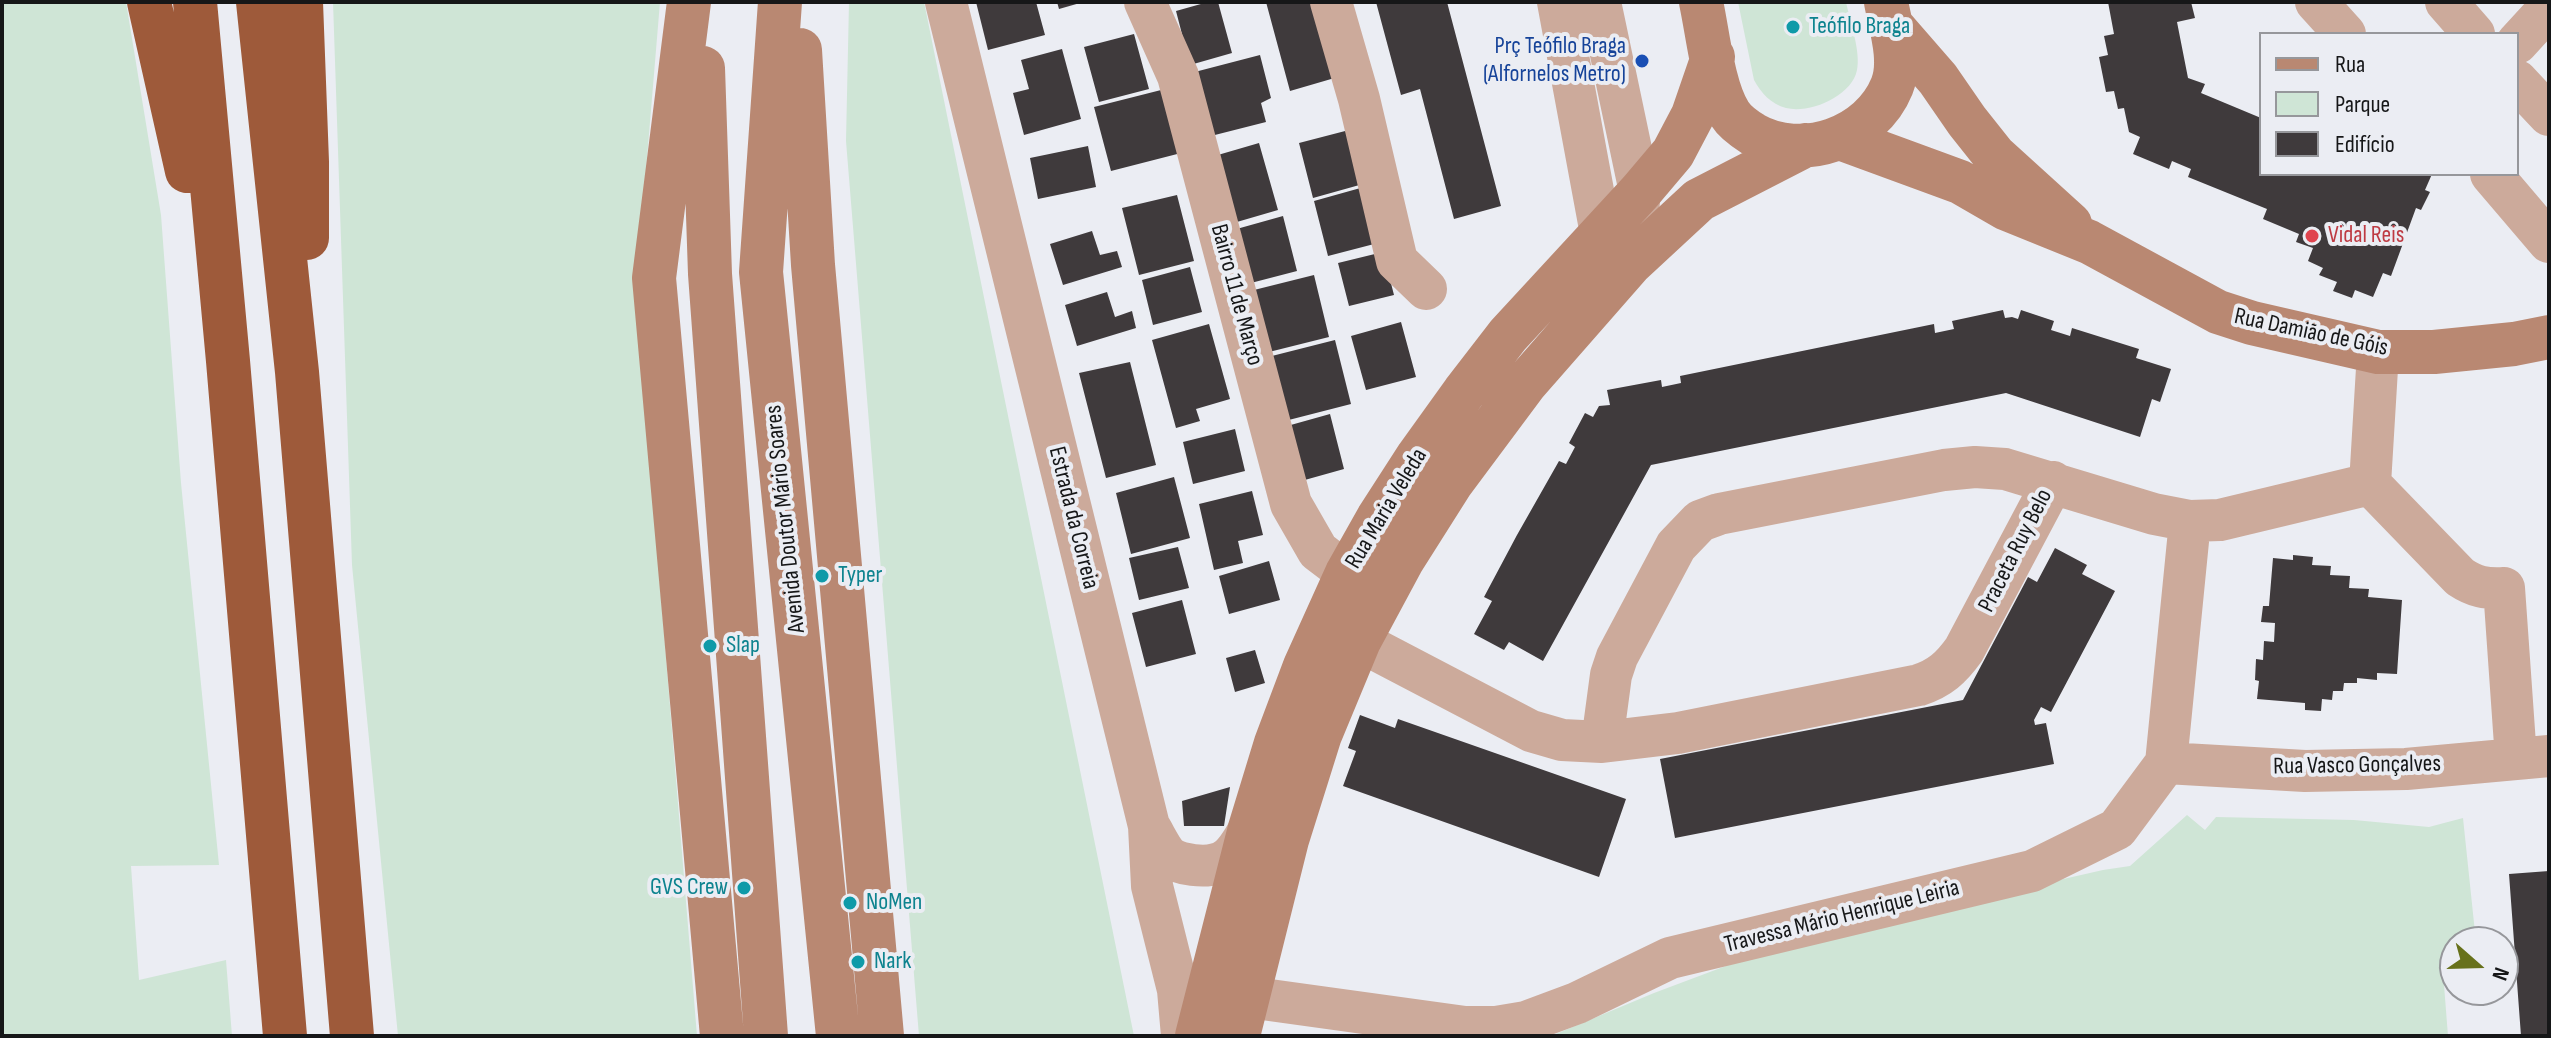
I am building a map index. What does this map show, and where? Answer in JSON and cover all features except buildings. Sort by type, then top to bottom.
[{"type":"highway","points":[[149,2],[228,361]]},
{"type":"highway","points":[[195,2],[285,1036]]},
{"type":"highway","points":[[258,2],[297,372],[352,1036]]},
{"type":"highway","points":[[297,372],[305,295],[308,218],[301,2]]},
{"type":"main road","points":[[689,2],[654,278],[722,1036]]},
{"type":"main road","points":[[700,2],[710,274],[766,1036]]},
{"type":"main road","name":"Avenida Doutor Mário Soares","points":[[780,2],[761,272],[838,1036]]},
{"type":"main road","points":[[797,2],[813,265],[882,1036]]},
{"type":"main road","name":"Rua Damião de Góis","points":[[1701,2],[1720,93],[1731,116],[1761,138],[1778,144],[1823,142],[1960,182],[2005,208],[2089,242],[2218,312],[2252,323],[2378,352],[2434,352],[2514,344],[2549,337]]},
{"type":"main road","name":"Rua Maria Veleda","points":[[1197,1036],[1250,828],[1276,743],[1305,666],[1347,573],[1418,456],[1508,335],[1616,249],[1699,200],[1860,127],[1880,110],[1893,84],[1896,64],[1889,14]]},
{"type":"main road","name":"Rua Damião de Góis","points":[[1889,14],[1994,155],[2089,242]]},
{"type":"main road","name":"Rua Maria Veleda","points":[[1243,1016],[1287,840],[1320,735],[1359,641],[1402,561],[1452,482],[1525,384],[1616,249],[1640,192],[1680,142],[1713,57]]},
{"type":"street","name":"Estrada da Correia","points":[[946,2],[1149,826],[1152,886],[1178,990],[1182,1036]]},
{"type":"street","name":"Bairro 11 de Março","points":[[1145,2],[1178,76],[1291,504],[1318,551],[1347,573]]},
{"type":"street","points":[[1331,2],[1359,99],[1397,261],[1426,289]]},
{"type":"street","points":[[1558,2],[1616,249]]},
{"type":"street","points":[[1600,2],[1640,192]]},
{"type":"street","points":[[2316,2],[2343,32]]},
{"type":"street","points":[[2446,2],[2472,32]]},
{"type":"street","points":[[2519,41],[2549,8]]},
{"type":"street","points":[[2519,83],[2549,115]]},
{"type":"street","points":[[2493,176],[2549,242]]},
{"type":"street","points":[[2378,352],[2370,484],[2460,577],[2486,589],[2504,588],[2533,758]]},
{"type":"street","name":"Praceta Ruy Belo","points":[[1975,467],[2005,469],[2053,482],[1964,650],[1949,670],[1933,681],[1678,733],[1602,742],[1611,675],[1617,657],[1676,546],[1700,521],[1719,514],[1944,470],[1975,467]]},
{"type":"street","points":[[2053,482],[2154,514],[2190,521],[2220,520],[2370,484]]},
{"type":"street","points":[[2166,763],[2190,521]]},
{"type":"street","points":[[1359,641],[1531,731],[1562,740],[1602,742]]},
{"type":"street","name":"Rua Vasco Gonçalves","points":[[2166,763],[2305,771],[2406,769],[2533,758]]},
{"type":"street","name":"Travessa Mário Henrique Leiria","points":[[1243,1016],[1465,1027],[1496,1027],[1526,1022],[1577,1003],[1670,958],[2032,871],[2117,829],[2166,763]]},
{"type":"street","points":[[1149,826],[1169,857],[1185,864],[1204,866],[1221,864],[1237,851],[1250,828]]},
{"type":"green space","points":[[2,2],[126,2],[161,215],[181,483],[219,865],[131,866],[139,980],[226,960],[232,1036],[2,1036]]},
{"type":"green space","points":[[333,2],[660,2],[636,290],[697,1036],[398,1036],[352,565]]},
{"type":"green space","points":[[849,2],[924,2],[1134,1036],[919,1036],[846,141]]},
{"type":"green space","points":[[1738,2],[1846,2],[1858,54],[1857,70],[1847,88],[1829,101],[1807,108],[1786,108],[1771,101],[1754,80]]},
{"type":"green space","points":[[2187,815],[2205,830],[2216,817],[2354,820],[2429,827],[2463,818],[2474,926],[2439,926],[2439,1006],[2446,1006],[2448,1036],[1551,1036],[1795,940],[2130,866]]},
{"type":"place","name":"Teófilo Braga","points":[[1793,27]]},
{"type":"place","name":"Prç Teófilo Braga (Alfornelos Metro)","points":[[1642,61]]},
{"type":"place","name":"Vidal Reis","points":[[2312,236]]},
{"type":"place","name":"Typer","points":[[822,576]]},
{"type":"place","name":"Slap","points":[[710,646]]},
{"type":"place","name":"GVS Crew","points":[[744,888]]},
{"type":"place","name":"NoMen","points":[[850,903]]},
{"type":"place","name":"Nark","points":[[858,962]]}]
